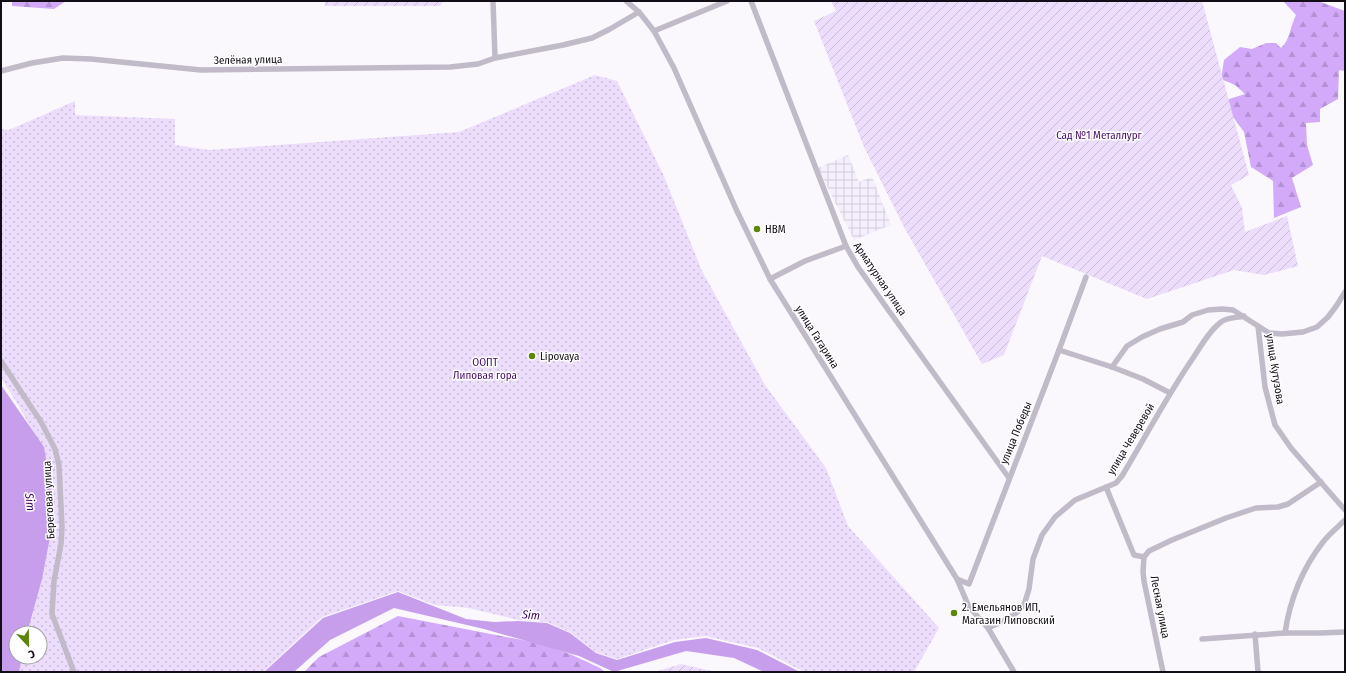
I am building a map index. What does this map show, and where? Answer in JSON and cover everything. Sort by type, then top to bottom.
[{"type":"street","points":[[493,1],[495,58]]},
{"type":"street","name":"улица Гагарина","points":[[626,1],[638,12],[654,31],[674,68],[745,230],[770,279],[956,579],[969,607],[988,628],[1014,672]]},
{"type":"street","points":[[654,31],[727,1]]},
{"type":"street","name":"Арматурная улица","points":[[751,1],[846,246],[858,267],[1009,478]]},
{"type":"street","name":"Зелёная улица","points":[[1,71],[32,62],[63,58],[201,70],[349,67],[450,67],[478,64],[495,58],[564,45],[592,38],[638,12]]},
{"type":"street","points":[[770,279],[805,261],[846,246]]},
{"type":"street","name":"улица Победы","points":[[956,579],[969,584],[1086,277]]},
{"type":"street","points":[[1112,366],[1128,346],[1142,337],[1160,329],[1183,322],[1192,315],[1208,310],[1233,310],[1269,333],[1282,334],[1303,332],[1317,327],[1328,317],[1345,292]]},
{"type":"street","name":"улица Чеверевой","points":[[988,628],[1008,619],[1024,605],[1029,589],[1033,559],[1042,535],[1055,517],[1075,500],[1116,483],[1122,476],[1170,393],[1209,333],[1222,321],[1244,316]]},
{"type":"street","name":"улица Кутузова","points":[[1258,326],[1265,387],[1275,425],[1291,448],[1344,506]]},
{"type":"street","points":[[1059,350],[1112,366],[1170,393]]},
{"type":"street","name":"Береговая улица","points":[[1,361],[40,420],[55,449],[59,465],[62,527],[61,544],[54,581],[52,614],[74,672]]},
{"type":"street","points":[[1106,487],[1134,555],[1144,557],[1149,551],[1172,540],[1226,518],[1256,508],[1278,507],[1288,504],[1321,482]]},
{"type":"street","points":[[1285,633],[1292,601],[1299,580],[1324,542],[1345,520]]},
{"type":"street","name":"Лесная улица","points":[[1144,557],[1144,581],[1163,672]]},
{"type":"street","points":[[1202,639],[1255,634],[1345,632]]},
{"type":"street","points":[[1255,634],[1258,672]]},
{"type":"shaded area","points":[[848,155],[859,182],[872,177],[891,225],[854,240],[818,168]]},
{"type":"green space","points":[[12,1],[66,1],[54,9],[12,6]]},
{"type":"green space","points":[[325,1],[443,1],[440,6],[325,6]]},
{"type":"green space","name":"Сад №1 Металлург","points":[[831,1],[1202,1],[1249,175],[1231,185],[1242,208],[1245,232],[1287,216],[1298,266],[1264,275],[1234,270],[1147,299],[1042,256],[1004,355],[982,364],[905,229],[864,147],[814,21],[836,11]]},
{"type":"green space","points":[[1283,1],[1318,1],[1345,11],[1345,71],[1339,70],[1338,99],[1320,109],[1320,122],[1306,123],[1307,145],[1313,165],[1292,178],[1301,207],[1274,218],[1273,181],[1251,167],[1244,132],[1231,114],[1226,100],[1245,94],[1235,85],[1221,79],[1224,60],[1240,47],[1252,49],[1266,43],[1276,43],[1281,48],[1284,45],[1296,15]]},
{"type":"green space","name":"ООПТ Липовая гора","points":[[595,75],[617,81],[663,174],[702,271],[765,385],[826,468],[848,526],[939,628],[914,672],[804,672],[758,648],[705,636],[674,640],[617,659],[596,652],[570,632],[547,622],[518,620],[469,608],[435,605],[398,591],[322,617],[263,672],[17,672],[18,665],[48,665],[48,625],[26,625],[40,445],[19,406],[1,378],[1,129],[9,130],[75,101],[75,115],[175,119],[175,145],[209,150],[459,132]]},
{"type":"green space","points":[[398,616],[543,644],[570,654],[600,668],[605,672],[304,672],[319,657]]},
{"type":"green space","points":[[681,664],[716,672],[654,672]]},
{"type":"water","name":"Sim","points":[[1,385],[44,447],[50,483],[52,527],[42,579],[29,625],[8,625],[8,665],[20,665],[19,672],[1,672]]},
{"type":"water","points":[[398,592],[466,619],[494,622],[518,621],[547,623],[570,633],[596,653],[617,660],[675,642],[706,638],[757,650],[800,672],[764,672],[734,658],[686,651],[614,672],[579,656],[484,629],[394,608],[330,640],[294,672],[264,672],[323,618]]},
{"type":"place","name":"НВМ","points":[[757,229]]},
{"type":"place","name":"Lipovaya","points":[[532,356]]},
{"type":"place","name":"2. Емельянов ИП, Магазин Липовский","points":[[954,613]]}]
